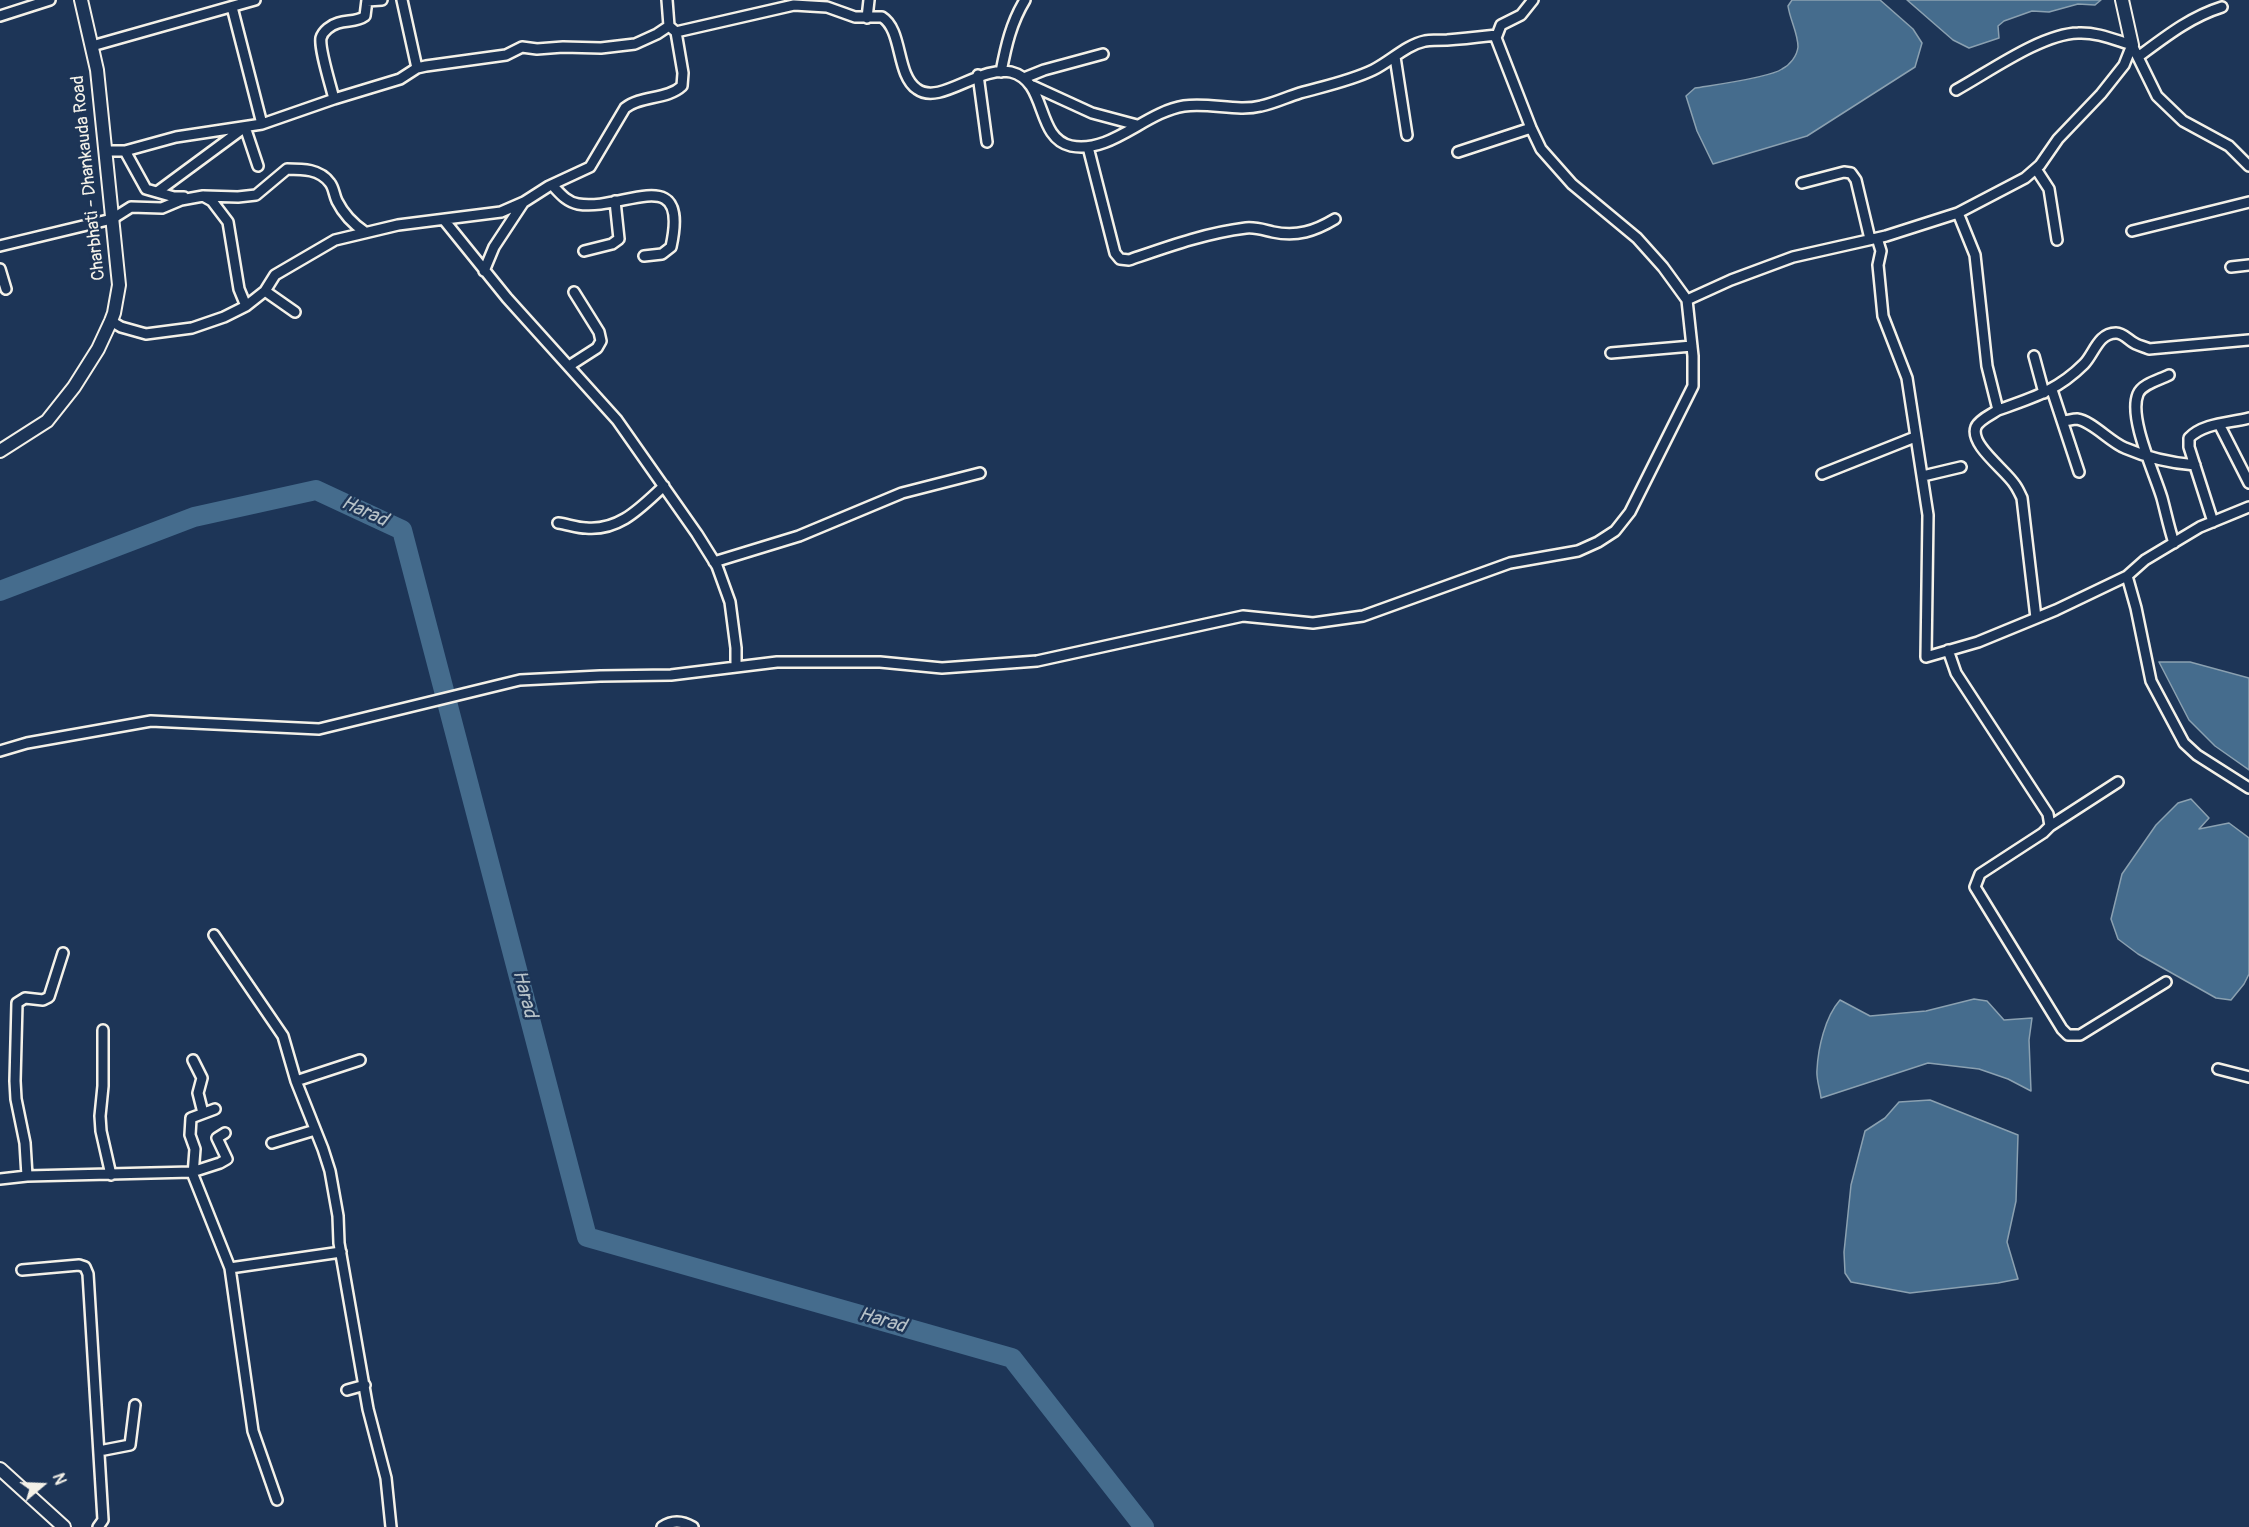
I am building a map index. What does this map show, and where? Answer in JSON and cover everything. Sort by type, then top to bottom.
[{"type":"street","points":[[0,16],[50,0]]},
{"type":"street","name":"Charbhati - Dhankauda Road","points":[[0,451],[47,421],[98,349],[114,313],[119,285],[105,151],[92,46],[81,0]]},
{"type":"street","points":[[92,46],[255,0]]},
{"type":"street","points":[[334,99],[321,46],[322,36],[327,29],[338,23],[357,20],[365,16],[367,1],[382,0]]},
{"type":"street","points":[[402,0],[417,68]]},
{"type":"street","points":[[111,321],[121,327],[146,334],[192,328],[224,317],[246,306],[265,291],[275,275],[335,240],[398,225],[491,214],[524,202],[552,184],[590,167],[625,108],[632,103],[672,92],[682,86],[683,73],[667,0]]},
{"type":"street","points":[[867,18],[869,0]]},
{"type":"street","points":[[1001,72],[1005,47],[1012,26],[1025,0]]},
{"type":"street","points":[[0,751],[27,742],[151,720],[319,729],[520,680],[671,675],[777,662],[880,662],[942,668],[1037,662],[1243,616],[1313,623],[1363,616],[1510,563],[1578,551],[1615,531],[1630,512],[1693,386],[1692,346],[1687,300],[1663,267],[1637,237],[1572,184],[1550,160],[1531,128],[1496,38],[1501,25],[1521,15],[1533,0]]},
{"type":"street","points":[[2122,0],[2135,51],[2157,96],[2174,113],[2197,130],[2229,146],[2249,166]]},
{"type":"street","points":[[105,151],[125,152],[176,136],[262,124],[400,79],[417,68],[451,61],[506,55],[522,47],[537,50],[563,47],[601,48],[634,44],[672,29],[741,19],[794,3],[827,7],[855,17],[877,16],[886,20],[909,80],[918,91],[933,93],[944,91],[978,75],[1012,72],[1027,82],[1092,113],[1137,125]]},
{"type":"street","points":[[232,7],[262,124]]},
{"type":"street","points":[[1687,300],[1731,280],[1793,257],[1874,238],[1958,213],[2025,178],[2036,169],[2058,139],[2101,94],[2135,51],[2203,13],[2222,7]]},
{"type":"street","points":[[1956,90],[2024,52],[2065,34],[2081,33],[2102,36],[2135,51]]},
{"type":"street","points":[[1027,82],[1037,94],[1053,134],[1059,141],[1068,145],[1088,147],[1105,143],[1137,125],[1185,106],[1260,107],[1353,79],[1414,45],[1426,41],[1497,35]]},
{"type":"street","points":[[1027,82],[1044,70],[1104,54]]},
{"type":"street","points":[[1395,57],[1407,135]]},
{"type":"street","points":[[978,75],[987,142]]},
{"type":"street","points":[[245,127],[258,166]]},
{"type":"street","points":[[141,207],[152,191],[245,127]]},
{"type":"street","points":[[1458,152],[1531,128]]},
{"type":"street","points":[[1088,147],[1115,253],[1120,259],[1129,260],[1188,240],[1249,227],[1301,234],[1335,219]]},
{"type":"street","points":[[125,152],[152,191],[174,197],[256,195],[287,169],[306,169],[319,173],[332,184],[335,199],[343,211],[355,226],[365,232]]},
{"type":"street","points":[[2036,169],[2049,189],[2056,240]]},
{"type":"street","points":[[1802,183],[1844,171],[1851,173],[1856,180],[1874,238],[1881,251],[1878,265],[1884,316],[1907,378],[1928,515],[1926,657],[1978,642],[2127,576],[2145,560],[2174,543],[2213,522],[2249,507]]},
{"type":"street","points":[[552,184],[568,201],[576,204],[654,196],[663,196],[671,202],[675,230],[672,247],[662,254],[644,256]]},
{"type":"street","points":[[0,246],[112,219],[131,207],[162,208],[181,200],[199,197],[212,201],[228,222],[239,289],[246,306]]},
{"type":"street","points":[[584,251],[612,244],[619,239],[615,201]]},
{"type":"street","points":[[484,271],[494,247],[524,202]]},
{"type":"street","points":[[2132,231],[2249,202]]},
{"type":"street","points":[[1958,213],[1975,255],[1987,366],[1998,410]]},
{"type":"street","points":[[444,220],[484,271],[617,420],[714,562],[730,602],[736,666]]},
{"type":"street","points":[[2231,267],[2249,266]]},
{"type":"street","points":[[0,269],[6,290]]},
{"type":"street","points":[[265,291],[295,312]]},
{"type":"street","points":[[568,366],[597,348],[601,341],[599,332],[574,292]]},
{"type":"street","points":[[2036,618],[2022,498],[2015,485],[1982,448],[1975,435],[1975,428],[1998,410],[2015,406],[2048,391],[2082,366],[2105,336],[2113,333],[2119,333],[2149,349],[2249,340]]},
{"type":"street","points":[[1611,353],[1692,346]]},
{"type":"street","points":[[2034,356],[2062,421],[2079,472]]},
{"type":"street","points":[[2169,375],[2141,389],[2136,405],[2145,456],[2155,477],[2174,543]]},
{"type":"street","points":[[2213,522],[2188,447],[2189,438],[2197,432],[2219,424],[2249,418]]},
{"type":"street","points":[[2062,421],[2077,419],[2088,423],[2123,447],[2145,456],[2173,464],[2194,465]]},
{"type":"street","points":[[2219,424],[2249,483]]},
{"type":"street","points":[[1822,474],[1915,437]]},
{"type":"street","points":[[1923,476],[1961,467]]},
{"type":"street","points":[[714,562],[799,536],[902,493],[980,473]]},
{"type":"street","points":[[558,523],[586,528],[620,523],[664,486]]},
{"type":"street","points":[[2127,576],[2151,681],[2184,743],[2197,755],[2249,788]]},
{"type":"street","points":[[1948,650],[1956,672],[2041,800],[2048,814],[2050,826]]},
{"type":"street","points":[[2118,782],[2050,826],[2033,842],[1980,874],[1976,887],[2062,1029],[2068,1035],[2080,1035],[2166,982]]},
{"type":"street","points":[[214,935],[283,1036],[296,1081],[330,1172],[338,1216],[341,1252],[368,1409],[386,1478],[391,1527]]},
{"type":"street","points":[[27,1176],[25,1143],[16,1099],[17,1004],[25,998],[43,1000],[50,997],[63,953]]},
{"type":"street","points":[[103,1030],[103,1086],[100,1116],[111,1175]]},
{"type":"street","points":[[193,1060],[202,1078],[198,1093],[203,1113]]},
{"type":"street","points":[[296,1081],[360,1060]]},
{"type":"street","points":[[2218,1069],[2249,1077]]},
{"type":"street","points":[[215,1109],[191,1118],[190,1135],[195,1149],[192,1172],[230,1268],[253,1431],[277,1500]]},
{"type":"street","points":[[272,1143],[315,1130]]},
{"type":"street","points":[[0,1179],[27,1176],[192,1172],[227,1159],[217,1138],[225,1133]]},
{"type":"street","points":[[230,1268],[341,1252]]},
{"type":"street","points":[[22,1270],[72,1265],[85,1267],[88,1274],[103,1520],[98,1527]]},
{"type":"street","points":[[347,1390],[365,1385]]},
{"type":"street","points":[[99,1450],[130,1445],[135,1405]]},
{"type":"street","points":[[0,1469],[64,1527]]},
{"type":"street","points":[[662,1527],[673,1522],[686,1523],[693,1527]]},
{"type":"water","points":[[1792,0],[1880,0],[1913,29],[1922,43],[1915,67],[1807,136],[1713,164],[1697,131],[1686,96],[1695,88],[1765,75],[1788,65],[1795,57],[1798,47],[1788,6]]},
{"type":"water","points":[[1907,0],[2101,0],[2095,5],[2078,4],[2049,12],[2032,11],[2004,21],[1998,26],[1999,38],[1969,48],[1953,40]]},
{"type":"water","points":[[2159,662],[2190,662],[2249,678],[2249,770],[2215,746],[2189,720]]},
{"type":"water","points":[[2191,799],[2209,818],[2199,829],[2229,823],[2249,838],[2249,974],[2231,1000],[2216,998],[2138,954],[2118,939],[2111,919],[2122,874],[2156,825],[2178,803]]},
{"type":"water","points":[[1974,999],[1987,1001],[2004,1020],[2032,1018],[2029,1040],[2031,1091],[2008,1079],[1979,1069],[1928,1063],[1821,1098],[1817,1073],[1819,1052],[1826,1024],[1840,1000],[1870,1016],[1926,1011]]},
{"type":"water","points":[[1930,1100],[2018,1135],[2016,1201],[2007,1242],[2018,1279],[1910,1293],[1851,1282],[1845,1273],[1844,1252],[1851,1185],[1865,1131],[1885,1118],[1899,1102]]},
{"type":"waterway","name":"Harad","points":[[0,591],[194,517],[316,490],[402,530],[587,1237],[1012,1358],[1144,1527]]}]
